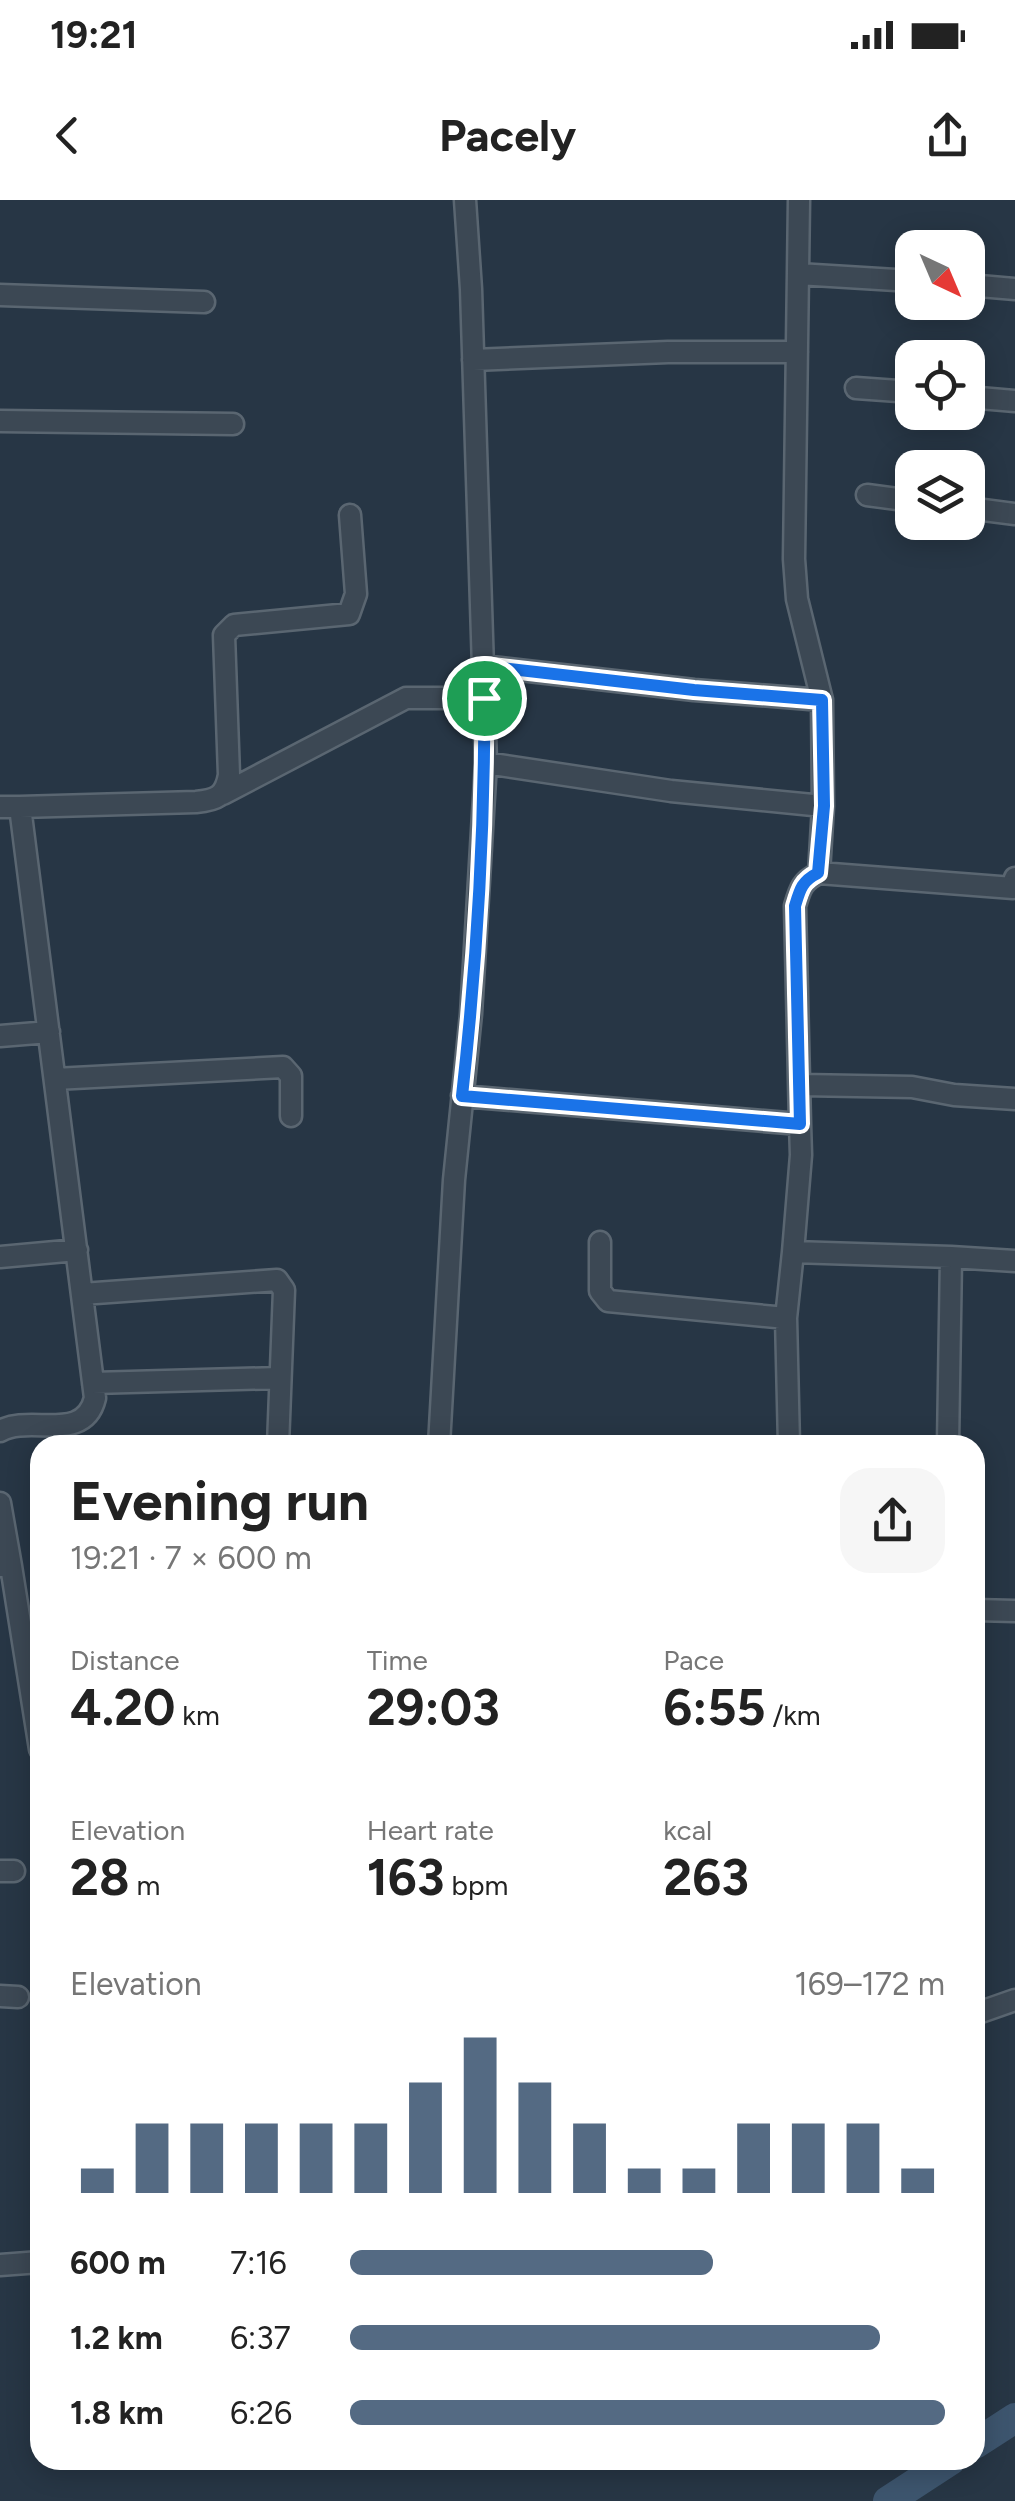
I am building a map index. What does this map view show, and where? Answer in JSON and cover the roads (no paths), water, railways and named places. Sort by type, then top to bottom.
[{"type":"street","points":[[440,1435],[486,763],[464,200]]},
{"type":"street","points":[[799,200],[794,559],[797,599],[822,700],[824,806],[818,873]]},
{"type":"street","points":[[798,274],[895,280]]},
{"type":"street","points":[[985,286],[1015,289]]},
{"type":"street","points":[[0,295],[204,302]]},
{"type":"street","points":[[473,360],[668,352],[797,352]]},
{"type":"street","points":[[856,388],[895,391]]},
{"type":"street","points":[[985,398],[1015,401]]},
{"type":"street","points":[[0,421],[233,424]]},
{"type":"street","points":[[867,495],[895,499]]},
{"type":"street","points":[[985,510],[1015,514]]},
{"type":"street","points":[[223,794],[229,776],[224,635],[234,625],[348,614],[356,594],[350,515]]},
{"type":"street","points":[[484,666],[822,700]]},
{"type":"street","points":[[0,1431],[11,1425],[70,1425],[84,1419],[95,1398],[49,1032],[10,807],[216,799],[406,698],[484,698]]},
{"type":"street","points":[[486,763],[671,791],[824,806]]},
{"type":"street","points":[[789,1435],[786,1318],[801,1155],[795,906],[800,886],[818,873],[1014,885]]},
{"type":"street","points":[[0,1036],[49,1032]]},
{"type":"street","points":[[55,1079],[284,1066],[291,1076],[291,1116]]},
{"type":"street","points":[[802,1085],[912,1086],[954,1095],[1015,1099]]},
{"type":"street","points":[[462,1096],[800,1124]]},
{"type":"street","points":[[600,1242],[600,1291],[608,1301],[786,1318]]},
{"type":"street","points":[[0,1257],[77,1250]]},
{"type":"street","points":[[793,1252],[1015,1260]]},
{"type":"street","points":[[948,1435],[950,1256]]},
{"type":"street","points":[[82,1294],[277,1280],[284,1290],[278,1435]]},
{"type":"street","points":[[93,1382],[279,1378]]},
{"type":"street","points":[[0,1503],[5,1566],[30,1696]]},
{"type":"street","points":[[985,1610],[1015,1611]]},
{"type":"street","points":[[985,2010],[1015,2000]]},
{"type":"street","points":[[0,2265],[30,2263]]},
{"type":"waterway","points":[[985,2438],[1015,2418]]},
{"type":"waterway","points":[[888,2501],[936,2470]]}]
